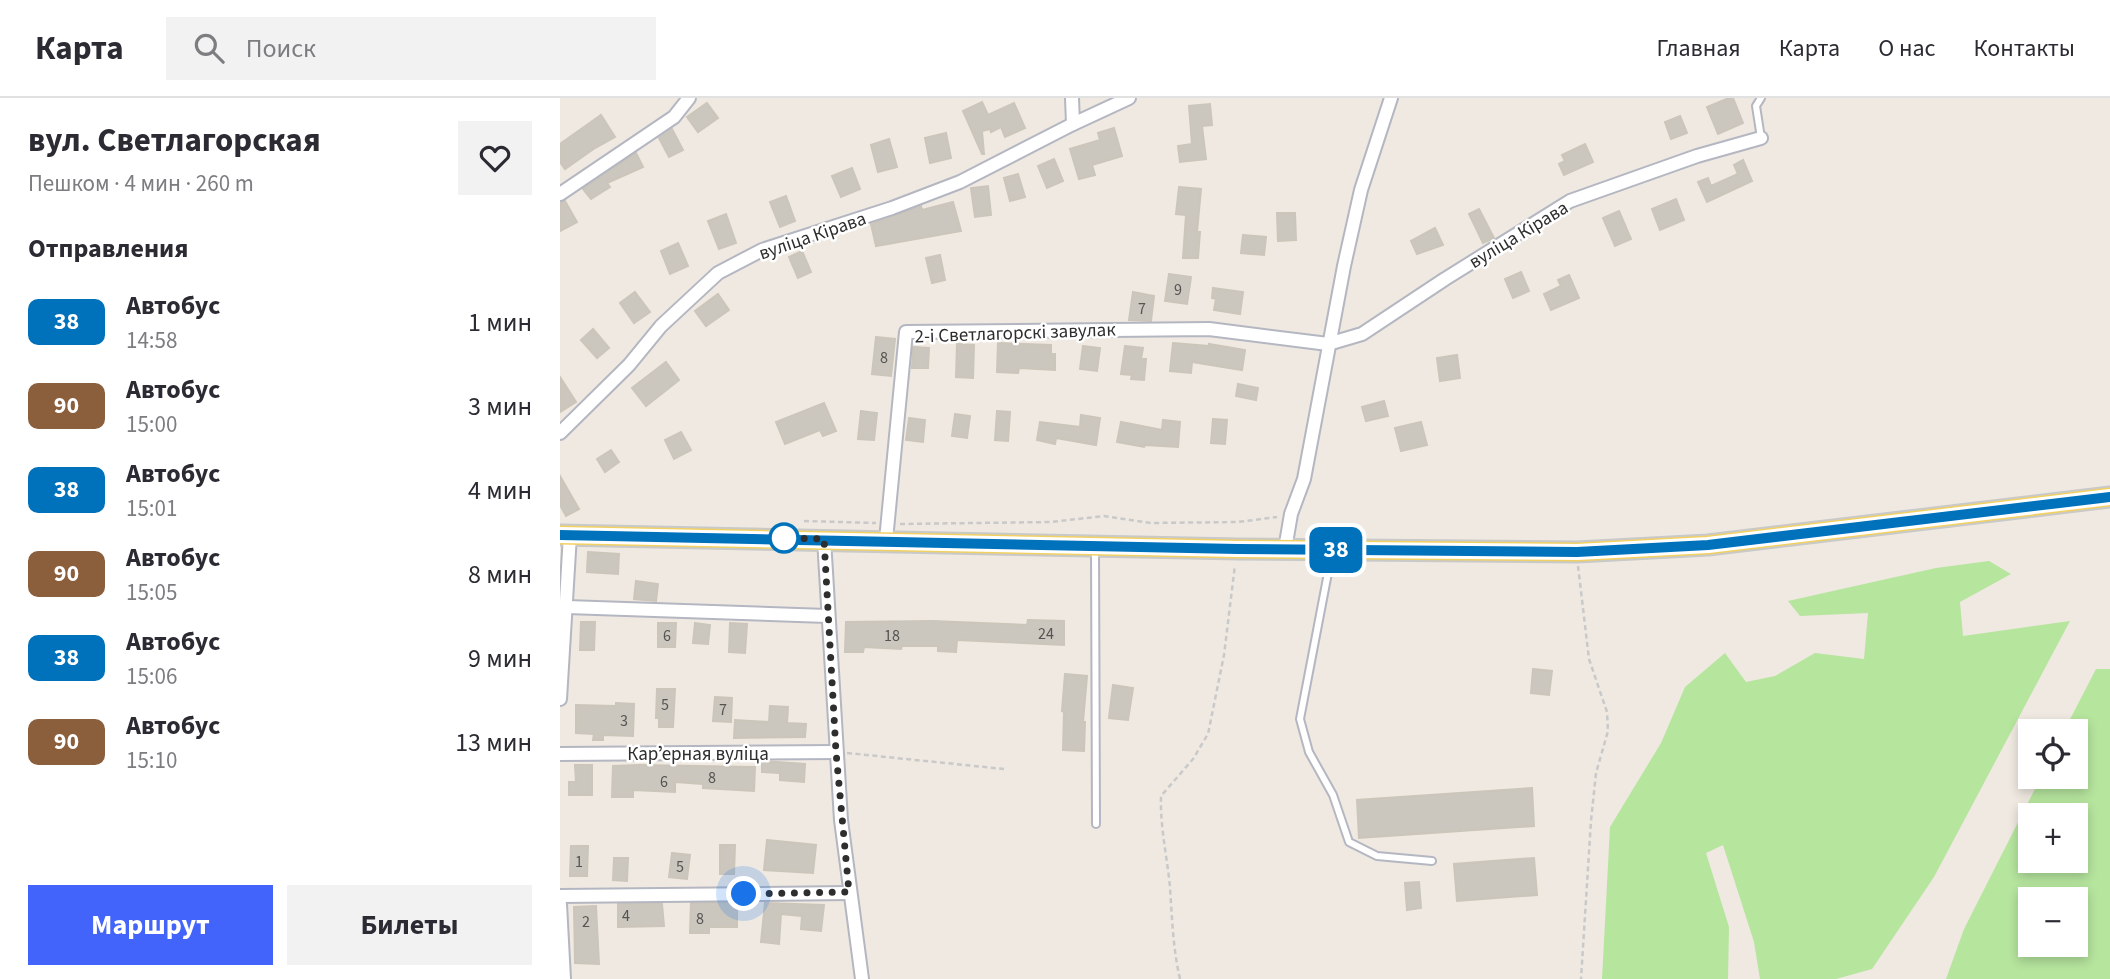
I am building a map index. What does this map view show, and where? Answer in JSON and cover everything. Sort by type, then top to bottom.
[{"type":"main road","points":[[565,535],[824,539],[887,532],[1095,546],[1577,552],[1708,545],[2110,497]]},
{"type":"street","points":[[560,194],[674,117],[689,98]]},
{"type":"street","points":[[1072,98],[1073,124]]},
{"type":"street","name":"вуліца Кірава","points":[[560,433],[629,365],[661,326],[718,273],[762,250],[892,208],[960,182],[1129,98]]},
{"type":"street","points":[[1285,549],[1291,514],[1304,479],[1328,344],[1361,190],[1391,98]]},
{"type":"street","name":"вуліца Кірава","points":[[1328,344],[1362,334],[1570,201],[1697,156],[1761,138]]},
{"type":"street","name":"2-і Светлагорскі завулак","points":[[887,532],[906,332],[1209,329],[1328,344]]},
{"type":"street","points":[[560,699],[567,607],[565,535]]},
{"type":"street","points":[[824,539],[836,752],[849,892],[862,979]]},
{"type":"street","points":[[567,607],[827,616]]},
{"type":"street","name":"Карʼерная вуліца","points":[[560,754],[836,752]]},
{"type":"street","points":[[560,896],[849,892]]},
{"type":"street","points":[[560,904],[564,979]]},
{"type":"lane","points":[[1761,98],[1756,106],[1761,138]]},
{"type":"lane","points":[[1095,546],[1096,824]]},
{"type":"lane","points":[[1332,550],[1300,719],[1309,752],[1333,795],[1349,842],[1377,856],[1432,861]]},
{"type":"path","points":[[804,521],[887,532],[1104,516],[1151,523],[1238,522],[1291,514]]},
{"type":"path","points":[[1180,979],[1175,956],[1170,884],[1160,824],[1161,796],[1193,759],[1208,734],[1224,655],[1238,549]]},
{"type":"path","points":[[1577,552],[1589,659],[1607,712],[1608,731],[1596,773],[1592,809],[1581,979]]},
{"type":"path","points":[[836,752],[1004,769]]},
{"type":"green space","points":[[1989,561],[2011,574],[1960,602],[1963,636],[2070,621],[1934,877],[1872,969],[1836,979],[1760,979],[1754,942],[1723,845],[1706,853],[1729,927],[1728,979],[1602,979],[1610,827],[1661,743],[1685,687],[1725,653],[1746,682],[1775,676],[1815,653],[1864,659],[1868,613],[1800,616],[1788,601],[1936,568]]},
{"type":"green space","points":[[2096,669],[2110,669],[2110,979],[1946,979],[1964,929],[2018,822],[2018,873],[2088,873],[2088,803],[2028,803],[2035,789],[2088,789],[2088,719],[2070,719]]},
{"type":"building","points":[[1733,98],[1743,123],[1718,134],[1707,107]]},
{"type":"building","points":[[982,102],[988,115],[1014,103],[1025,128],[1005,137],[1001,127],[991,132],[990,129],[982,131],[984,154],[963,111]]},
{"type":"building","points":[[707,103],[718,118],[698,132],[687,117]]},
{"type":"building","points":[[1210,104],[1212,125],[1202,126],[1206,159],[1180,162],[1178,146],[1192,144],[1189,106]]},
{"type":"building","points":[[601,115],[615,137],[565,169],[560,162],[560,144]]},
{"type":"building","points":[[1680,116],[1687,133],[1671,139],[1665,122]]},
{"type":"building","points":[[1114,128],[1122,156],[1092,165],[1095,175],[1079,179],[1070,149],[1100,140],[1098,133]]},
{"type":"building","points":[[672,129],[683,150],[669,157],[659,138]]},
{"type":"building","points":[[946,133],[951,158],[930,163],[925,138]]},
{"type":"building","points":[[889,139],[897,167],[878,172],[871,145]]},
{"type":"building","points":[[1585,144],[1593,162],[1564,175],[1559,164],[1565,161],[1562,155]]},
{"type":"building","points":[[636,153],[643,167],[607,183],[610,187],[591,199],[583,189]]},
{"type":"building","points":[[1054,159],[1063,181],[1047,188],[1038,166]]},
{"type":"building","points":[[1743,160],[1752,181],[1707,202],[1698,182],[1708,178],[1711,186],[1738,174],[1734,165]]},
{"type":"building","points":[[852,168],[860,189],[841,197],[832,176]]},
{"type":"building","points":[[1018,174],[1025,197],[1010,201],[1004,178]]},
{"type":"building","points":[[988,186],[991,215],[975,217],[971,188]]},
{"type":"building","points":[[1179,187],[1201,189],[1197,232],[1200,232],[1198,258],[1183,258],[1186,215],[1176,214]]},
{"type":"building","points":[[786,196],[795,221],[780,227],[770,202]]},
{"type":"building","points":[[1676,199],[1684,220],[1660,230],[1652,209]]},
{"type":"building","points":[[565,201],[577,222],[560,231],[560,203]]},
{"type":"building","points":[[953,202],[961,231],[876,246],[871,224],[921,206],[922,210]]},
{"type":"building","points":[[1479,209],[1494,238],[1483,243],[1469,214]]},
{"type":"building","points":[[1619,211],[1631,239],[1615,246],[1603,218]]},
{"type":"building","points":[[1277,213],[1295,213],[1296,240],[1278,241]]},
{"type":"building","points":[[726,214],[736,243],[719,249],[708,221]]},
{"type":"building","points":[[1435,228],[1443,245],[1417,254],[1411,241]]},
{"type":"building","points":[[1243,235],[1266,237],[1264,255],[1241,253]]},
{"type":"building","points":[[678,243],[688,266],[670,274],[661,251]]},
{"type":"building","points":[[802,251],[811,272],[798,278],[789,257]]},
{"type":"building","points":[[940,255],[945,280],[932,283],[926,258]]},
{"type":"building","points":[[1521,272],[1529,291],[1513,298],[1505,279]]},
{"type":"building","points":[[1169,274],[1191,277],[1187,304],[1165,301]]},
{"type":"building","points":[[1569,275],[1579,298],[1551,310],[1544,294],[1561,286],[1558,280]]},
{"type":"building","points":[[1213,288],[1243,292],[1240,314],[1214,310],[1216,299],[1212,298]]},
{"type":"building","points":[[635,292],[650,312],[634,323],[620,303]]},
{"type":"building","points":[[1133,292],[1154,296],[1151,321],[1129,320]]},
{"type":"building","points":[[718,294],[729,310],[706,326],[695,311]]},
{"type":"building","points":[[593,329],[609,348],[597,358],[581,340]]},
{"type":"building","points":[[876,337],[895,339],[891,376],[872,374]]},
{"type":"building","points":[[998,343],[1051,345],[1051,354],[1055,354],[1055,370],[1019,368],[1018,373],[997,372]]},
{"type":"building","points":[[1173,343],[1209,344],[1245,350],[1242,370],[1192,362],[1191,373],[1170,371]]},
{"type":"building","points":[[957,344],[974,345],[973,378],[956,377]]},
{"type":"building","points":[[1083,346],[1100,348],[1097,371],[1080,369]]},
{"type":"building","points":[[1125,346],[1143,348],[1141,359],[1146,359],[1144,380],[1131,379],[1132,375],[1121,374]]},
{"type":"building","points":[[913,347],[929,348],[928,368],[912,368]]},
{"type":"building","points":[[1457,355],[1460,378],[1440,381],[1437,358]]},
{"type":"building","points":[[666,362],[679,380],[646,406],[632,388]]},
{"type":"building","points":[[560,377],[576,402],[560,412]]},
{"type":"building","points":[[1238,384],[1258,388],[1256,400],[1236,396]]},
{"type":"building","points":[[1384,401],[1388,416],[1366,421],[1362,407]]},
{"type":"building","points":[[824,403],[836,431],[823,436],[820,430],[785,444],[776,422]]},
{"type":"building","points":[[861,411],[877,413],[874,440],[858,439]]},
{"type":"building","points":[[997,411],[1010,412],[1008,441],[995,440]]},
{"type":"building","points":[[955,414],[970,416],[967,438],[952,436]]},
{"type":"building","points":[[1081,415],[1100,418],[1096,445],[1056,438],[1055,444],[1037,440],[1040,422],[1080,427]]},
{"type":"building","points":[[909,418],[925,420],[923,442],[906,440]]},
{"type":"building","points":[[1213,419],[1227,420],[1225,444],[1211,443]]},
{"type":"building","points":[[1163,420],[1180,422],[1178,447],[1144,447],[1117,442],[1121,422],[1162,430]]},
{"type":"building","points":[[1421,422],[1427,445],[1401,451],[1395,428]]},
{"type":"building","points":[[681,432],[691,450],[674,459],[665,440]]},
{"type":"building","points":[[611,450],[619,462],[605,472],[597,459]]},
{"type":"building","points":[[560,476],[579,509],[566,516],[560,505]]},
{"type":"building","points":[[588,552],[619,554],[618,574],[587,572]]},
{"type":"building","points":[[636,581],[658,584],[656,601],[634,599]]},
{"type":"building","points":[[1028,620],[1064,621],[1064,645],[957,640],[956,652],[938,651],[938,646],[902,646],[901,649],[864,647],[863,652],[845,652],[846,622],[932,621],[1027,625]]},
{"type":"building","points":[[581,622],[595,622],[594,650],[580,650]]},
{"type":"building","points":[[658,623],[676,623],[675,647],[658,647]]},
{"type":"building","points":[[695,623],[710,625],[708,644],[693,643]]},
{"type":"building","points":[[730,623],[747,624],[745,653],[729,652]]},
{"type":"building","points":[[1533,669],[1552,671],[1549,695],[1531,693]]},
{"type":"building","points":[[1065,674],[1087,676],[1083,722],[1084,751],[1063,750]]},
{"type":"building","points":[[1113,685],[1133,688],[1128,720],[1109,718]]},
{"type":"building","points":[[657,689],[675,689],[673,727],[659,727],[659,718],[656,718]]},
{"type":"building","points":[[715,697],[732,698],[731,722],[713,721]]},
{"type":"building","points":[[616,703],[634,704],[633,736],[603,735],[603,740],[593,740],[594,734],[576,733],[576,705],[616,706]]},
{"type":"building","points":[[770,706],[788,707],[787,723],[806,724],[805,737],[734,738],[735,720],[769,722]]},
{"type":"building","points":[[762,761],[805,764],[804,782],[780,780],[780,773],[762,772]]},
{"type":"building","points":[[575,765],[592,765],[592,795],[569,795],[569,782],[576,782]]},
{"type":"building","points":[[613,766],[755,767],[754,791],[703,788],[703,784],[675,782],[675,792],[633,790],[633,797],[612,797]]},
{"type":"building","points":[[1532,788],[1534,826],[1359,838],[1357,800]]},
{"type":"building","points":[[767,840],[816,845],[813,873],[764,870]]},
{"type":"building","points":[[720,845],[735,845],[734,874],[720,874]]},
{"type":"building","points":[[571,846],[588,846],[587,876],[570,876]]},
{"type":"building","points":[[672,853],[690,855],[687,879],[669,877]]},
{"type":"building","points":[[614,858],[628,858],[627,881],[613,880]]},
{"type":"building","points":[[1534,858],[1537,895],[1457,901],[1454,864]]},
{"type":"building","points":[[1419,882],[1421,908],[1407,910],[1405,883]]},
{"type":"building","points":[[691,903],[737,903],[737,927],[709,927],[709,933],[690,933]]},
{"type":"building","points":[[765,903],[824,905],[821,931],[801,929],[802,916],[781,914],[779,944],[761,942]]},
{"type":"building","points":[[618,904],[662,904],[664,926],[618,927]]},
{"type":"building","points":[[596,906],[599,964],[575,963],[574,907]]},
{"type":"bus line","name":"38","points":[[560,535],[763,537],[1238,549],[1577,552],[1708,545],[2110,497]]},
{"type":"route","points":[[744,894],[849,892],[836,752],[824,539],[784,538]]}]
